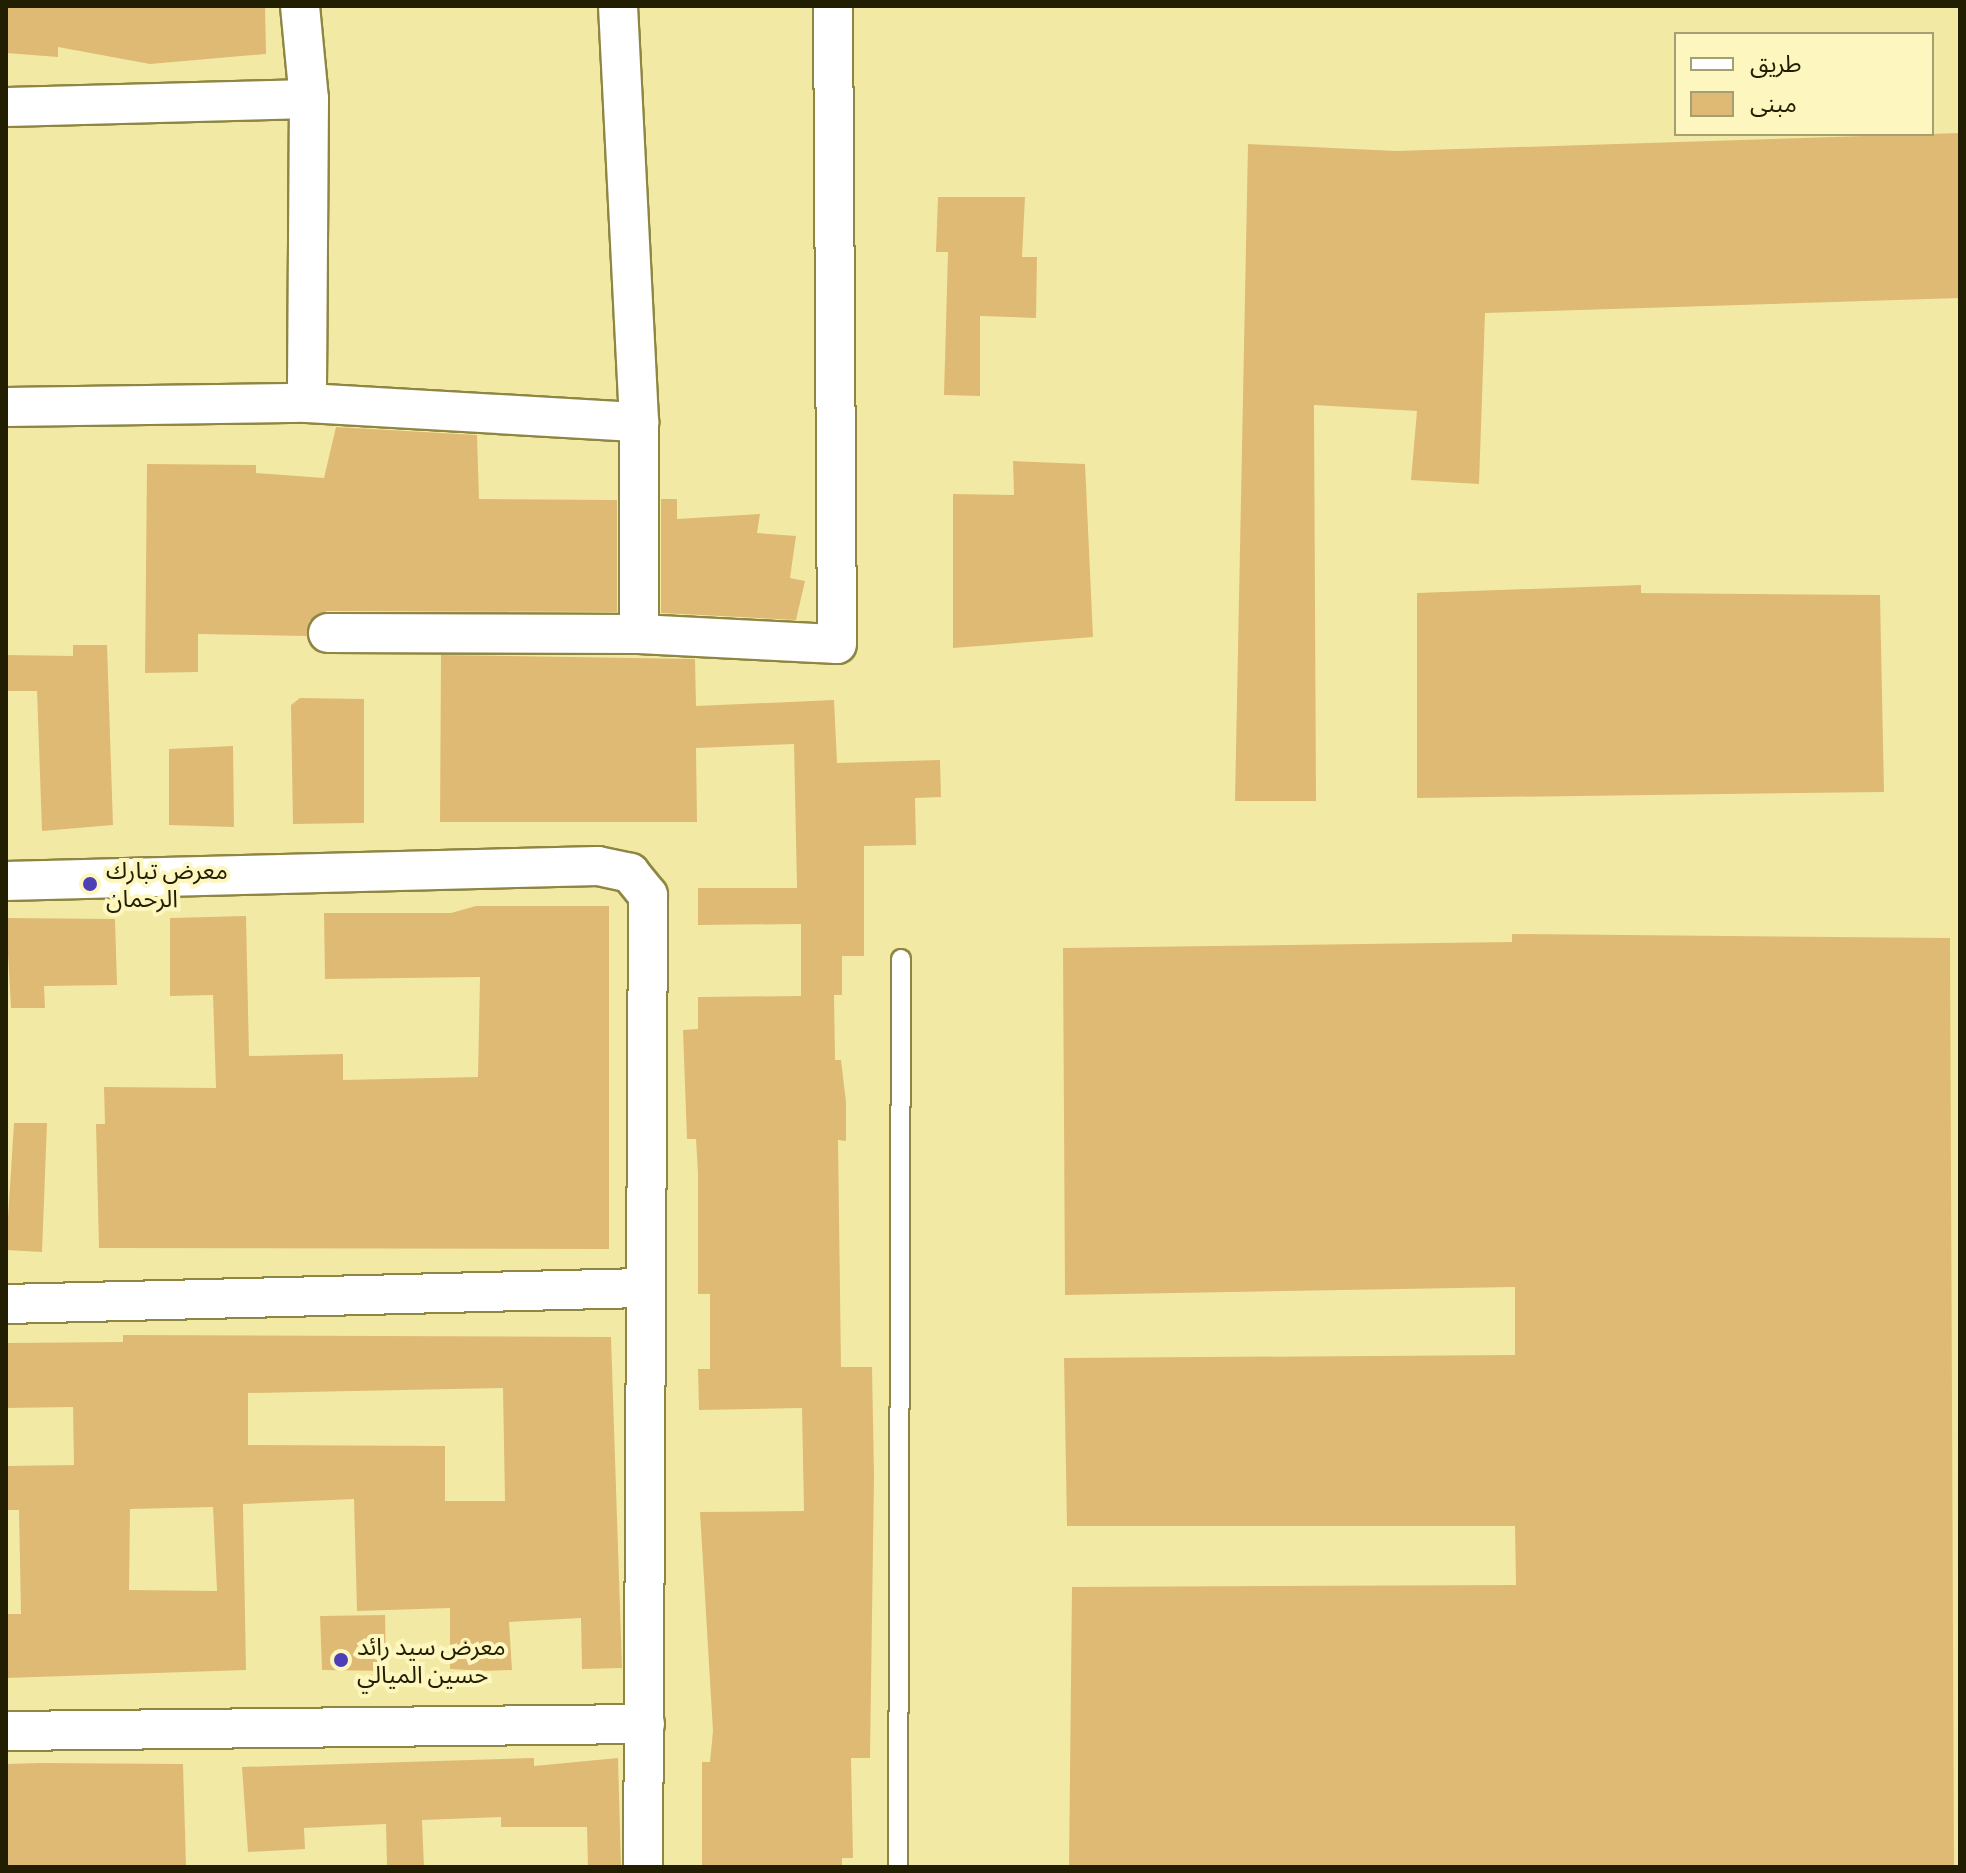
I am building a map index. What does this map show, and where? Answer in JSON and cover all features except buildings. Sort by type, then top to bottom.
[{"type":"street","points":[[300,6],[309,99],[307,403]]},
{"type":"street","points":[[618,6],[639,422],[639,634]]},
{"type":"street","points":[[328,633],[639,634],[837,644],[833,6]]},
{"type":"street","points":[[6,107],[309,99]]},
{"type":"street","points":[[6,407],[307,403],[639,422]]},
{"type":"street","points":[[6,881],[598,866],[630,873],[648,895],[643,1867]]},
{"type":"street","points":[[6,1304],[644,1288]]},
{"type":"street","points":[[6,1731],[645,1724]]},
{"type":"lane","points":[[898,1867],[901,959]]},
{"type":"place","name":"معرض تبارك الرحمان","points":[[90,884]]},
{"type":"place","name":"معرض سيد رائد حسين الميالي","points":[[341,1660]]}]
